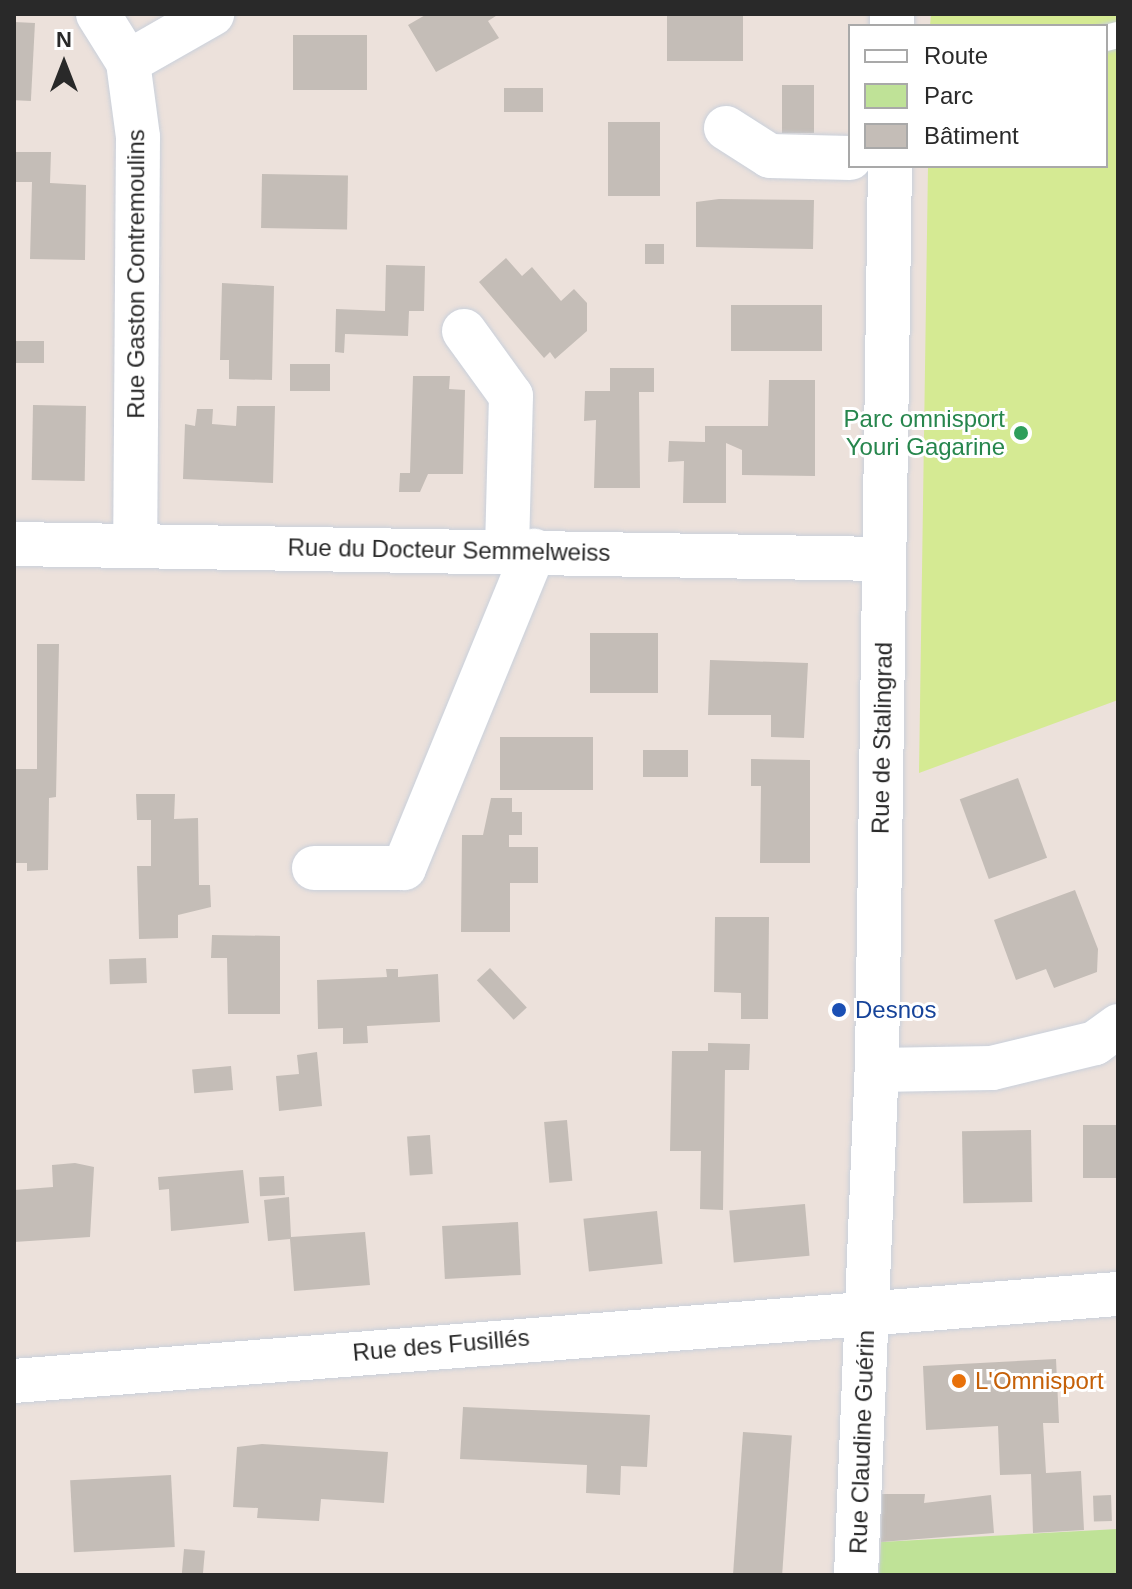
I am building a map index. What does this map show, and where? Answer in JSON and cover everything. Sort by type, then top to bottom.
[{"type":"street","name":"Rue Gaston Contremoulins","points":[[98,14],[128,62],[138,137],[135,544]]},
{"type":"street","points":[[128,62],[212,14]]},
{"type":"street","points":[[726,128],[770,156],[848,158]]},
{"type":"street","name":"Rue de Stalingrad","points":[[867,1309],[877,1070],[890,168]]},
{"type":"street","points":[[314,868],[404,868],[520,551],[511,396],[464,331]]},
{"type":"street","name":"Rue du Docteur Semmelweiss","points":[[14,544],[884,559]]},
{"type":"street","points":[[877,1070],[992,1068],[1095,1043],[1118,1026]]},
{"type":"street","name":"Rue des Fusillés","points":[[14,1381],[867,1309],[1118,1294]]},
{"type":"street","name":"Rue Claudine Guérin","points":[[856,1575],[867,1309]]},
{"type":"green space","name":"Parc omnisport Youri Gagarine","points":[[931,14],[1118,14],[1118,700],[919,773],[928,168],[1108,168],[1108,24],[930,24]]},
{"type":"green space","points":[[1118,1529],[1118,1575],[879,1575],[881,1542]]},
{"type":"building","points":[[427,14],[499,14],[488,21],[499,38],[436,72],[408,25]]},
{"type":"building","points":[[667,14],[743,14],[743,61],[667,61]]},
{"type":"building","points":[[14,22],[35,23],[31,101],[14,100]]},
{"type":"building","points":[[293,35],[367,35],[367,90],[293,90]]},
{"type":"building","points":[[782,85],[814,85],[814,133],[782,133]]},
{"type":"building","points":[[504,88],[543,88],[543,112],[504,112]]},
{"type":"building","points":[[608,122],[660,122],[660,196],[608,196]]},
{"type":"building","points":[[14,152],[51,152],[50,183],[86,185],[85,260],[30,259],[32,182],[14,182]]},
{"type":"building","points":[[262,174],[348,176],[347,229],[261,228]]},
{"type":"building","points":[[719,199],[814,200],[813,249],[696,247],[696,202]]},
{"type":"building","points":[[645,244],[664,244],[664,264],[645,264]]},
{"type":"building","points":[[506,258],[522,276],[532,267],[561,301],[574,289],[587,303],[587,331],[555,359],[550,352],[544,358],[479,282]]},
{"type":"building","points":[[386,265],[425,266],[424,311],[409,311],[408,336],[345,334],[344,353],[335,352],[336,309],[385,311]]},
{"type":"building","points":[[222,283],[274,286],[272,380],[229,379],[229,360],[220,360]]},
{"type":"building","points":[[731,305],[822,305],[822,351],[731,351]]},
{"type":"building","points":[[14,341],[44,341],[44,363],[14,363]]},
{"type":"building","points":[[290,364],[330,364],[330,391],[290,391]]},
{"type":"building","points":[[610,368],[654,368],[654,392],[639,392],[640,488],[594,488],[596,420],[584,421],[585,391],[610,391]]},
{"type":"building","points":[[413,376],[450,376],[449,389],[465,390],[463,474],[428,474],[420,492],[399,492],[400,473],[410,473]]},
{"type":"building","points":[[769,380],[815,380],[815,476],[742,475],[742,450],[726,443],[726,503],[683,503],[684,461],[668,462],[669,441],[705,442],[705,426],[768,426]]},
{"type":"building","points":[[33,405],[86,406],[85,481],[32,480]]},
{"type":"building","points":[[237,406],[275,406],[273,483],[183,479],[185,424],[195,426],[197,409],[213,409],[212,424],[236,426]]},
{"type":"building","points":[[590,633],[658,633],[658,693],[590,693]]},
{"type":"building","points":[[37,644],[59,644],[56,797],[49,798],[48,870],[27,871],[27,863],[14,863],[14,769],[37,769]]},
{"type":"building","points":[[710,660],[808,663],[804,738],[771,737],[771,715],[708,715]]},
{"type":"building","points":[[500,737],[593,737],[593,790],[500,790]]},
{"type":"building","points":[[643,750],[688,750],[688,777],[643,777]]},
{"type":"building","points":[[751,759],[810,760],[810,863],[760,863],[761,786],[751,786]]},
{"type":"building","points":[[1018,778],[1047,858],[989,879],[960,799]]},
{"type":"building","points":[[136,794],[175,794],[174,819],[198,818],[199,885],[210,885],[211,907],[178,915],[178,938],[139,939],[137,866],[151,866],[151,820],[137,820]]},
{"type":"building","points":[[491,798],[512,798],[512,812],[522,812],[522,835],[509,835],[509,847],[538,847],[538,883],[510,883],[510,932],[461,932],[462,835],[483,835]]},
{"type":"building","points":[[1075,890],[1098,949],[1097,972],[1054,988],[1046,969],[1016,980],[994,920]]},
{"type":"building","points":[[715,917],[769,917],[768,1019],[741,1019],[741,993],[714,992]]},
{"type":"building","points":[[212,935],[280,936],[280,1014],[228,1014],[227,958],[211,958]]},
{"type":"building","points":[[146,958],[147,983],[110,984],[109,959]]},
{"type":"building","points":[[490,968],[527,1007],[514,1020],[477,980]]},
{"type":"building","points":[[386,969],[398,969],[398,977],[438,974],[440,1022],[367,1026],[368,1043],[343,1044],[343,1028],[318,1029],[317,980],[387,977]]},
{"type":"building","points":[[708,1043],[750,1044],[749,1070],[725,1070],[723,1210],[700,1209],[701,1151],[670,1151],[672,1051],[708,1051]]},
{"type":"building","points":[[317,1052],[322,1106],[279,1111],[276,1076],[299,1074],[297,1055]]},
{"type":"building","points":[[231,1066],[233,1090],[194,1093],[192,1069]]},
{"type":"building","points":[[567,1120],[572,1181],[549,1183],[544,1122]]},
{"type":"building","points":[[1083,1125],[1118,1125],[1118,1178],[1083,1178]]},
{"type":"building","points":[[1031,1130],[1032,1202],[963,1203],[962,1131]]},
{"type":"building","points":[[430,1135],[433,1174],[410,1176],[407,1137]]},
{"type":"building","points":[[75,1163],[94,1167],[90,1237],[14,1242],[14,1190],[53,1187],[52,1165]]},
{"type":"building","points":[[243,1170],[249,1223],[171,1231],[169,1189],[159,1190],[158,1177]]},
{"type":"building","points":[[284,1176],[285,1195],[260,1196],[259,1177]]},
{"type":"building","points":[[289,1197],[291,1237],[365,1232],[370,1285],[294,1291],[290,1239],[268,1241],[264,1200]]},
{"type":"building","points":[[805,1204],[810,1256],[734,1262],[729,1211]]},
{"type":"building","points":[[657,1211],[663,1264],[589,1271],[583,1219]]},
{"type":"building","points":[[518,1222],[521,1275],[445,1279],[442,1226]]},
{"type":"building","points":[[1056,1359],[1059,1423],[1043,1423],[1046,1473],[1081,1471],[1084,1530],[1033,1533],[1031,1474],[1000,1475],[998,1426],[926,1430],[923,1366]]},
{"type":"building","points":[[463,1407],[650,1415],[647,1467],[621,1466],[620,1495],[586,1493],[587,1465],[460,1459]]},
{"type":"building","points":[[743,1432],[792,1435],[782,1575],[733,1575]]},
{"type":"building","points":[[262,1444],[388,1452],[384,1503],[321,1499],[319,1521],[257,1518],[258,1508],[233,1507],[237,1447]]},
{"type":"building","points":[[171,1475],[175,1547],[74,1552],[70,1480]]},
{"type":"building","points":[[882,1494],[925,1494],[924,1503],[991,1495],[994,1533],[881,1542]]},
{"type":"building","points":[[1111,1495],[1112,1521],[1094,1522],[1093,1496]]},
{"type":"building","points":[[184,1549],[205,1551],[203,1575],[182,1575]]},
{"type":"place","name":"Parc omnisport Youri Gagarine","points":[[1021,433]]},
{"type":"place","name":"Desnos","points":[[839,1010]]},
{"type":"place","name":"L'Omnisport","points":[[959,1381]]}]
